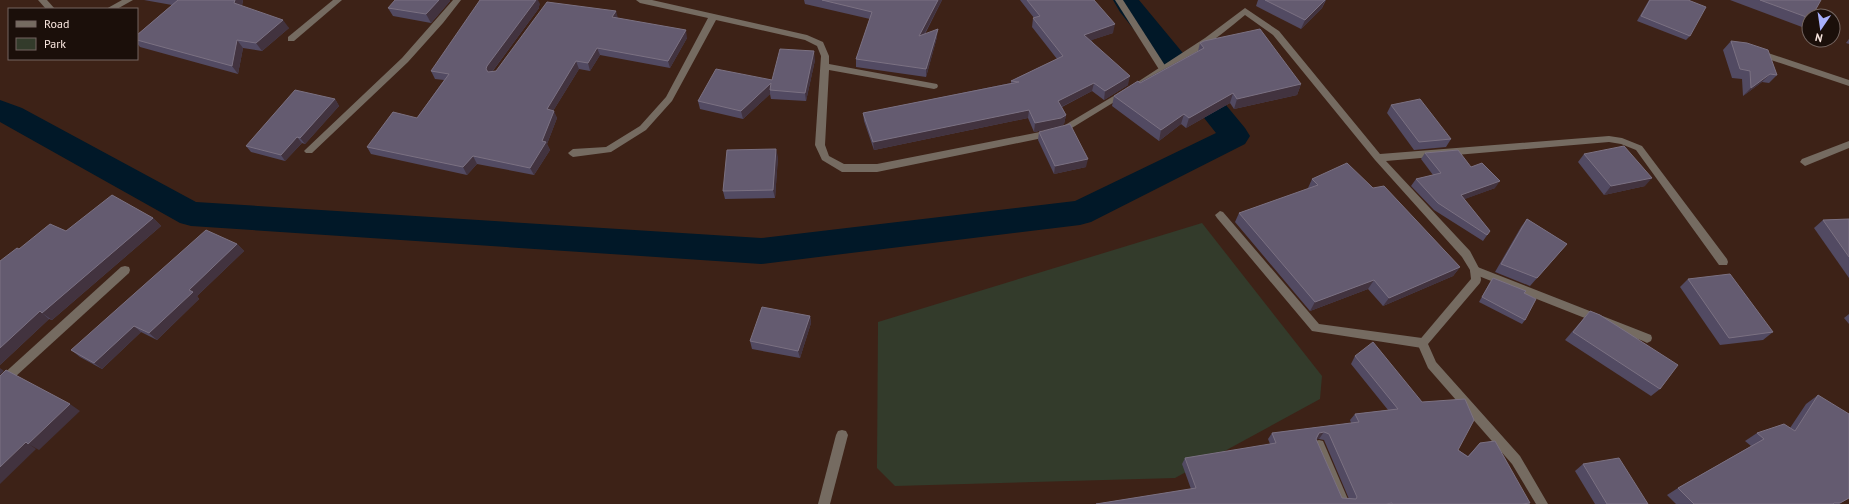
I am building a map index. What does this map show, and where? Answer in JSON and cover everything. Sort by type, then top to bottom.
[{"type":"street","points":[[42,0],[50,8]]},
{"type":"street","points":[[112,8],[129,0]]},
{"type":"street","points":[[291,39],[338,0]]},
{"type":"street","points":[[309,151],[391,76],[439,24],[457,0]]},
{"type":"street","points":[[640,0],[807,38],[820,44],[825,56],[820,145],[825,158],[842,168],[878,168],[1062,131],[1201,46],[1245,11],[1246,0]]},
{"type":"street","points":[[1118,0],[1167,67]]},
{"type":"street","points":[[1245,11],[1276,33],[1378,158],[1466,254],[1475,270],[1476,280],[1422,343]]},
{"type":"street","points":[[573,153],[608,150],[643,128],[669,99],[713,17]]},
{"type":"street","points":[[1751,51],[1849,83]]},
{"type":"street","points":[[824,66],[934,86]]},
{"type":"street","points":[[1378,158],[1589,141],[1609,140],[1622,142],[1638,148],[1723,262]]},
{"type":"street","points":[[1805,162],[1849,144]]},
{"type":"street","points":[[1220,215],[1316,328],[1422,343]]},
{"type":"street","points":[[0,384],[125,270]]},
{"type":"street","points":[[1475,270],[1647,338]]},
{"type":"street","points":[[1422,343],[1432,365],[1516,460],[1542,504]]},
{"type":"street","points":[[824,504],[842,435]]},
{"type":"street","points":[[1319,444],[1344,504]]},
{"type":"green space","points":[[1202,223],[1322,376],[1320,399],[1175,478],[895,486],[877,468],[878,322]]},
{"type":"building","points":[[178,0],[235,0],[234,3],[283,20],[256,43],[237,40],[232,66],[138,40],[138,34]]},
{"type":"building","points":[[395,0],[439,0],[426,14],[388,8]]},
{"type":"building","points":[[480,0],[536,0],[487,66],[486,69],[488,72],[496,71],[547,2],[616,11],[612,17],[686,30],[668,61],[597,48],[588,63],[576,61],[547,109],[554,111],[542,141],[546,142],[530,168],[473,156],[463,167],[367,147],[393,112],[417,118],[449,74],[431,71]]},
{"type":"building","points":[[822,0],[938,0],[919,36],[938,29],[926,69],[856,59],[872,12]]},
{"type":"building","points":[[1027,0],[1094,0],[1115,24],[1084,35],[1130,76],[1105,91],[1094,83],[1058,101],[1066,115],[1061,118],[1035,123],[1029,110],[873,142],[863,113],[1019,82],[1011,81],[1063,56],[1033,18],[1040,16]]},
{"type":"building","points":[[1265,0],[1325,0],[1305,20]]},
{"type":"building","points":[[1650,0],[1688,0],[1706,7],[1690,36],[1641,16]]},
{"type":"building","points":[[1760,0],[1821,0],[1816,8],[1801,8],[1801,15]]},
{"type":"building","points":[[1260,29],[1301,84],[1237,99],[1233,93],[1189,118],[1184,114],[1161,130],[1114,96],[1138,81],[1140,83],[1204,48],[1200,43],[1204,41]]},
{"type":"building","points":[[1731,41],[1747,43],[1768,50],[1777,75],[1770,74],[1751,88],[1750,71],[1740,69]]},
{"type":"building","points":[[780,49],[814,51],[805,93],[770,90],[771,83],[741,111],[698,101],[716,69],[772,80]]},
{"type":"building","points":[[295,90],[335,99],[300,138],[297,137],[281,155],[246,146]]},
{"type":"building","points":[[1420,99],[1451,139],[1419,142],[1391,105]]},
{"type":"building","points":[[1070,124],[1088,159],[1055,166],[1039,132]]},
{"type":"building","points":[[1624,146],[1652,178],[1611,186],[1584,154]]},
{"type":"building","points":[[776,149],[773,190],[723,191],[727,150]]},
{"type":"building","points":[[1458,150],[1471,167],[1482,163],[1500,181],[1461,195],[1490,231],[1487,235],[1438,203],[1416,179],[1441,173],[1425,153]]},
{"type":"building","points":[[1347,163],[1373,188],[1384,186],[1460,267],[1389,298],[1374,280],[1315,302],[1239,213],[1318,185],[1312,179]]},
{"type":"building","points":[[112,195],[153,218],[42,313],[40,311],[0,348],[0,261],[17,248],[19,249],[50,224],[66,231]]},
{"type":"building","points":[[1527,219],[1567,244],[1537,278],[1501,264]]},
{"type":"building","points":[[1849,219],[1849,257],[1823,220]]},
{"type":"building","points":[[206,230],[237,244],[189,290],[193,292],[149,333],[134,326],[94,363],[71,350]]},
{"type":"building","points":[[1730,274],[1773,332],[1729,338],[1688,279]]},
{"type":"building","points":[[1493,278],[1526,291],[1524,293],[1536,299],[1525,320],[1482,297]]},
{"type":"building","points":[[762,307],[810,316],[798,351],[750,341]]},
{"type":"building","points":[[1590,311],[1600,315],[1678,365],[1660,389],[1573,332]]},
{"type":"building","points":[[1373,342],[1422,402],[1465,399],[1474,420],[1458,450],[1468,457],[1480,443],[1495,441],[1530,503],[1096,504],[1196,488],[1185,458],[1276,443],[1272,433],[1359,422],[1355,414],[1398,409],[1355,356]],"holes":[[[1324,432],[1329,434],[1357,497],[1356,499],[1342,498],[1316,439],[1319,433]]]},
{"type":"building","points":[[6,370],[70,404],[28,444],[26,442],[0,467],[0,376]]},
{"type":"building","points":[[1818,395],[1849,414],[1849,498],[1840,503],[1833,504],[1694,504],[1678,488],[1764,439],[1757,433],[1784,424],[1795,431]]},
{"type":"building","points":[[1619,458],[1648,504],[1607,504],[1583,464]]},
{"type":"waterway","points":[[0,110],[12,115],[191,214],[761,251],[1080,213],[1235,136],[1129,6],[1126,0]]}]
